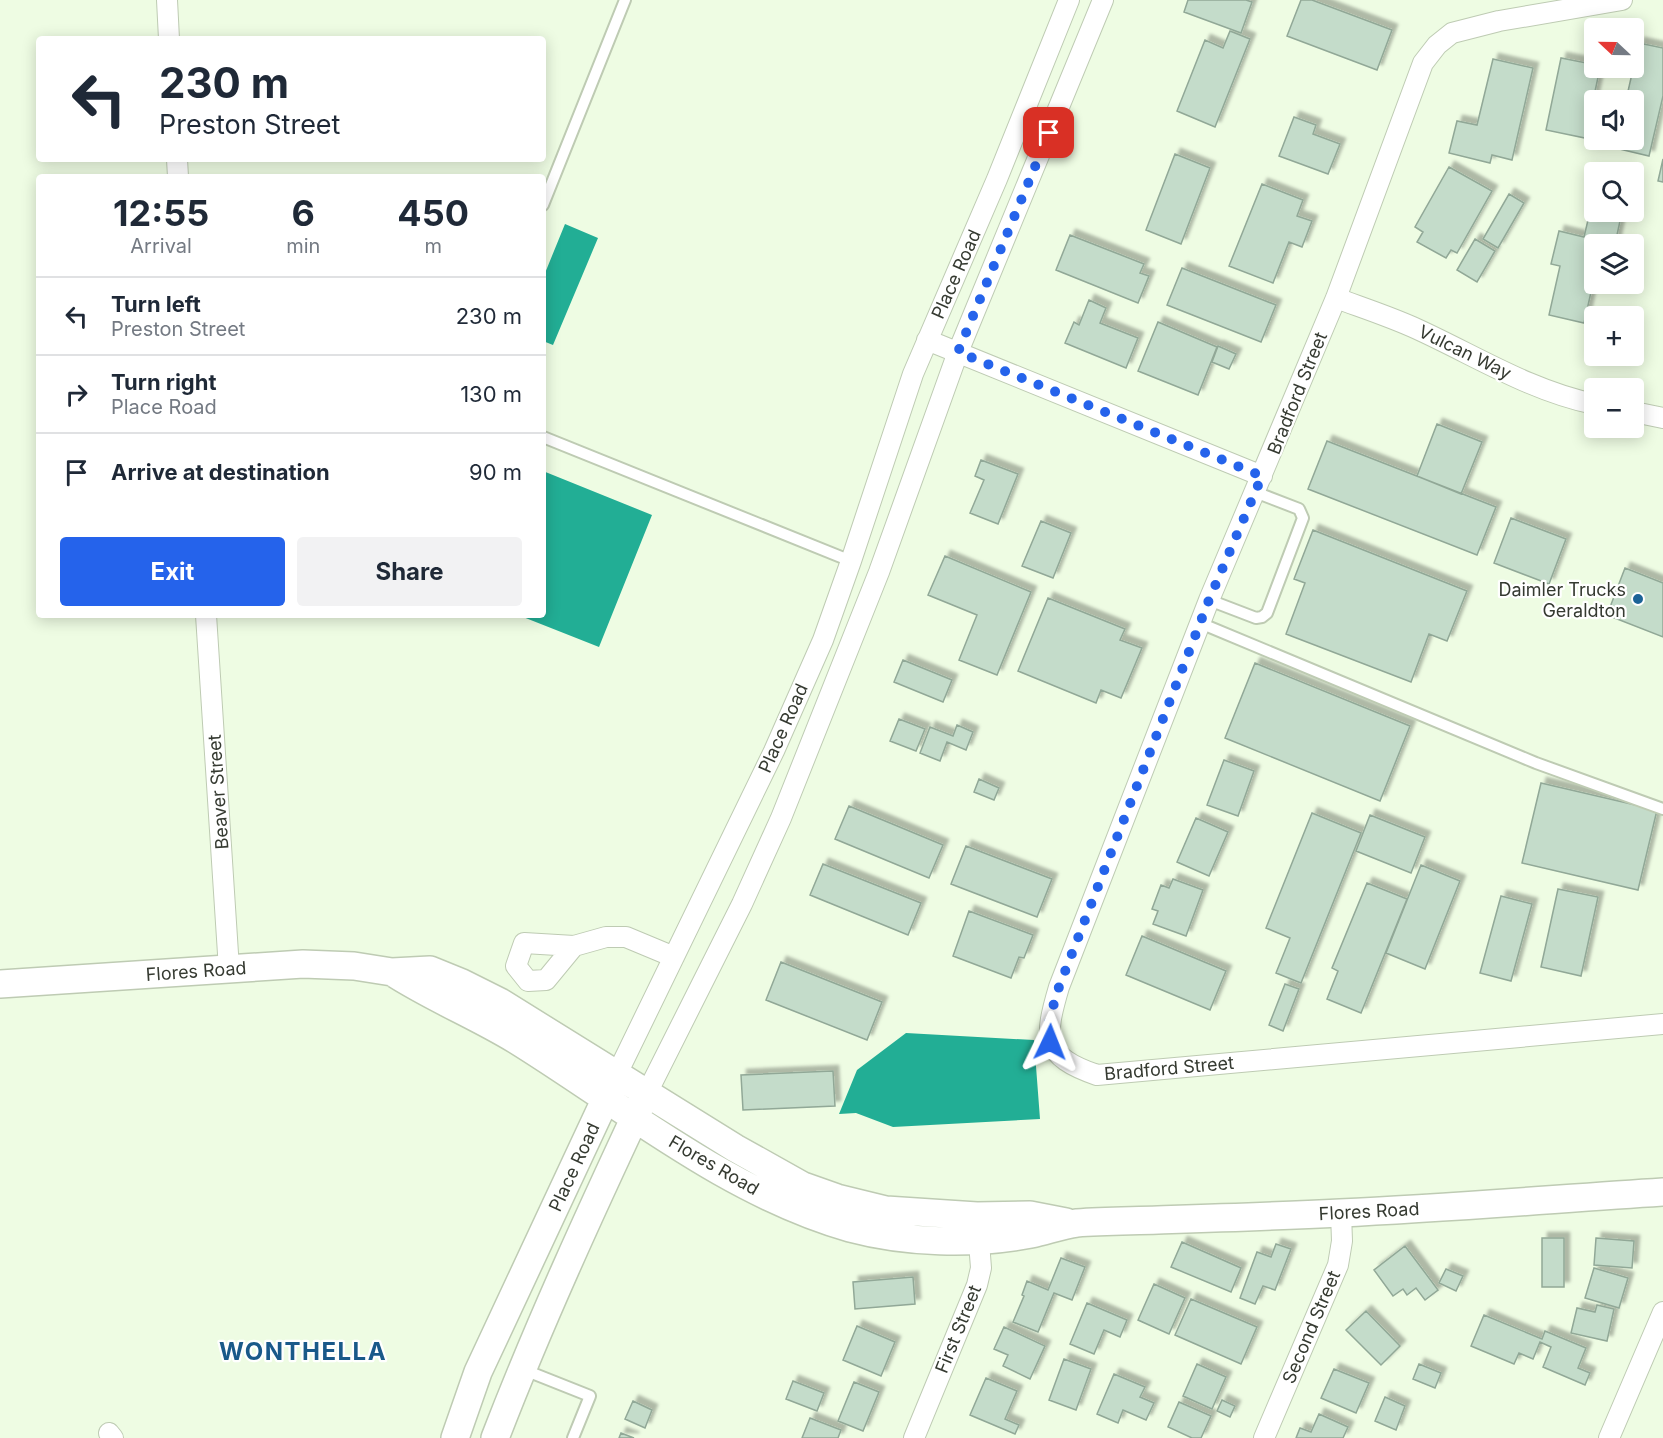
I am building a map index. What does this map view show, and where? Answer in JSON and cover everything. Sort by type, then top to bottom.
[{"type":"main road","name":"Flores Road","points":[[0,984],[303,964],[354,966],[392,972],[424,993],[612,1086],[647,1093],[735,1148],[803,1186],[837,1198],[886,1210],[978,1228],[1029,1234],[1074,1224],[1341,1213],[1663,1192]]},
{"type":"main road","name":"Flores Road","points":[[612,1086],[635,1117],[736,1180],[808,1215],[887,1236],[930,1241],[978,1228]]},
{"type":"main road","name":"Place Road","points":[[454,1438],[478,1372],[612,1086]]},
{"type":"main road","name":"Place Road","points":[[495,1438],[521,1369],[580,1234],[647,1093]]},
{"type":"street","points":[[167,0],[169,36]]},
{"type":"street","name":"Place Road","points":[[612,1086],[774,751],[823,640],[909,384],[997,179],[1069,0]]},
{"type":"street","name":"Place Road","points":[[647,1093],[742,904],[781,818],[879,572],[958,352],[1103,0]]},
{"type":"street","name":"Bradford Street","points":[[1622,0],[1474,26],[1452,33],[1437,45],[1423,63],[1336,298],[1209,600],[1059,987],[1049,1020],[1050,1042],[1059,1055],[1075,1067],[1097,1074],[1663,1024]]},
{"type":"street","name":"Vulcan Way","points":[[1336,298],[1415,328],[1530,384],[1584,402]]},
{"type":"street","points":[[927,340],[1259,484]]},
{"type":"street","points":[[1644,413],[1663,417]]},
{"type":"street","name":"Beaver Street","points":[[206,618],[229,969]]},
{"type":"street","points":[[574,946],[606,937],[626,937],[674,957]]},
{"type":"street","name":"Second Street","points":[[1264,1438],[1338,1265],[1342,1241],[1341,1213]]},
{"type":"street","name":"First Street","points":[[914,1438],[977,1285],[981,1268],[978,1228]]},
{"type":"street","points":[[1609,1438],[1663,1312]]},
{"type":"lane","points":[[546,198],[625,0]]},
{"type":"lane","points":[[546,438],[851,561]]},
{"type":"lane","points":[[1209,600],[1256,618],[1267,613],[1303,518],[1299,509],[1259,484]]},
{"type":"lane","points":[[1200,623],[1536,763],[1663,809]]},
{"type":"lane","points":[[521,1369],[590,1396],[573,1438]]},
{"type":"water","points":[[565,224],[598,238],[553,345],[546,342],[546,271]]},
{"type":"water","points":[[546,472],[652,515],[599,647],[526,618],[546,618]]},
{"type":"water","points":[[906,1033],[1034,1040],[1040,1119],[893,1127],[856,1113],[839,1114],[857,1070]]},
{"type":"building","points":[[1188,0],[1246,0],[1252,2],[1241,33],[1184,12]]},
{"type":"building","points":[[1301,0],[1312,0],[1392,30],[1377,70],[1287,36]]},
{"type":"building","points":[[1230,31],[1250,39],[1215,127],[1177,111],[1205,40],[1223,48]]},
{"type":"building","points":[[1644,44],[1663,48],[1663,96],[1649,156],[1624,150],[1644,150],[1644,90],[1628,90],[1631,78],[1644,78]]},
{"type":"building","points":[[1561,58],[1584,63],[1584,78],[1598,78],[1595,90],[1584,90],[1584,138],[1546,130]]},
{"type":"building","points":[[1493,59],[1533,68],[1512,160],[1492,155],[1490,163],[1449,153],[1457,121],[1477,125]]},
{"type":"building","points":[[1294,117],[1316,125],[1313,134],[1340,144],[1328,174],[1279,156]]},
{"type":"building","points":[[1175,154],[1210,168],[1181,244],[1146,230]]},
{"type":"building","points":[[1663,159],[1663,182],[1658,181]]},
{"type":"building","points":[[1449,167],[1492,191],[1457,253],[1451,250],[1446,258],[1417,242],[1423,232],[1415,227]]},
{"type":"building","points":[[1262,184],[1303,200],[1297,216],[1312,221],[1302,247],[1289,242],[1273,283],[1229,266]]},
{"type":"building","points":[[1509,194],[1524,203],[1498,248],[1483,239]]},
{"type":"building","points":[[1588,222],[1620,222],[1617,234],[1585,234]]},
{"type":"building","points":[[1559,231],[1584,237],[1584,294],[1591,294],[1588,306],[1584,306],[1584,323],[1549,315],[1560,266],[1551,264]]},
{"type":"building","points":[[1070,235],[1144,264],[1140,273],[1149,276],[1138,303],[1056,270]]},
{"type":"building","points":[[1475,239],[1495,251],[1477,282],[1457,270]]},
{"type":"building","points":[[1182,268],[1276,305],[1261,342],[1167,305]]},
{"type":"building","points":[[1089,300],[1106,308],[1100,323],[1138,338],[1126,368],[1065,343],[1074,322],[1079,325]]},
{"type":"building","points":[[1158,322],[1217,347],[1198,395],[1138,371]]},
{"type":"building","points":[[1218,346],[1236,354],[1229,369],[1212,362]]},
{"type":"building","points":[[1437,424],[1482,442],[1461,494],[1417,476]]},
{"type":"building","points":[[1327,441],[1496,507],[1477,555],[1308,489]]},
{"type":"building","points":[[981,460],[1018,474],[998,524],[970,513],[984,480],[975,476]]},
{"type":"building","points":[[1511,518],[1566,539],[1549,584],[1494,563]]},
{"type":"building","points":[[1041,521],[1071,533],[1053,578],[1022,566]]},
{"type":"building","points":[[1313,530],[1467,591],[1447,641],[1429,634],[1411,682],[1286,634],[1305,583],[1294,579]]},
{"type":"building","points":[[945,556],[1031,592],[997,675],[959,660],[977,615],[928,595]]},
{"type":"building","name":"Daimler Trucks Geraldton","points":[[1625,568],[1663,583],[1663,637],[1607,615]]},
{"type":"building","points":[[1048,598],[1125,629],[1120,640],[1142,648],[1121,698],[1101,690],[1096,703],[1018,671]]},
{"type":"building","points":[[903,660],[952,680],[943,702],[894,682]]},
{"type":"building","points":[[1255,663],[1410,726],[1380,801],[1225,738]]},
{"type":"building","points":[[899,719],[925,729],[916,751],[890,741]]},
{"type":"building","points":[[957,725],[973,732],[966,750],[947,742],[940,761],[920,753],[930,727],[953,736]]},
{"type":"building","points":[[1224,760],[1254,771],[1238,816],[1207,805]]},
{"type":"building","points":[[979,779],[999,788],[994,800],[974,792]]},
{"type":"building","points":[[1541,783],[1657,810],[1638,890],[1522,863]]},
{"type":"building","points":[[849,806],[943,845],[929,878],[835,839]]},
{"type":"building","points":[[1312,813],[1361,833],[1301,983],[1276,973],[1290,938],[1266,928]]},
{"type":"building","points":[[1370,815],[1425,837],[1411,873],[1356,851]]},
{"type":"building","points":[[1196,818],[1228,832],[1209,876],[1177,862]]},
{"type":"building","points":[[966,846],[1052,879],[1037,917],[951,884]]},
{"type":"building","points":[[823,864],[921,903],[908,935],[810,895]]},
{"type":"building","points":[[1421,865],[1460,881],[1425,969],[1386,953]]},
{"type":"building","points":[[1173,879],[1203,890],[1186,936],[1153,924],[1158,911],[1152,909],[1161,885],[1169,888]]},
{"type":"building","points":[[1367,883],[1407,899],[1361,1013],[1327,999],[1338,971],[1332,968]]},
{"type":"building","points":[[1558,889],[1598,897],[1581,976],[1541,967]]},
{"type":"building","points":[[1501,896],[1532,904],[1511,981],[1480,973]]},
{"type":"building","points":[[969,911],[1033,935],[1024,958],[1019,957],[1011,978],[953,956]]},
{"type":"building","points":[[1142,936],[1226,971],[1210,1010],[1126,975]]},
{"type":"building","points":[[781,962],[882,1002],[867,1040],[766,1000]]},
{"type":"building","points":[[1285,984],[1299,989],[1283,1031],[1269,1025]]},
{"type":"building","points":[[833,1071],[835,1106],[743,1110],[741,1075]]},
{"type":"building","points":[[1542,1238],[1564,1238],[1564,1287],[1542,1287]]},
{"type":"building","points":[[1596,1238],[1634,1241],[1632,1268],[1594,1265]]},
{"type":"building","points":[[1182,1242],[1241,1268],[1231,1292],[1171,1267]]},
{"type":"building","points":[[1276,1244],[1291,1249],[1275,1290],[1263,1286],[1255,1304],[1240,1298],[1257,1252],[1271,1257]]},
{"type":"building","points":[[1405,1246],[1438,1290],[1425,1300],[1416,1288],[1407,1295],[1403,1289],[1393,1296],[1374,1270]]},
{"type":"building","points":[[1061,1258],[1085,1267],[1072,1300],[1054,1293],[1038,1332],[1013,1322],[1024,1296],[1022,1295],[1027,1281],[1048,1290]]},
{"type":"building","points":[[1594,1268],[1628,1278],[1619,1308],[1585,1298]]},
{"type":"building","points":[[1446,1269],[1463,1276],[1456,1291],[1439,1283]]},
{"type":"building","points":[[913,1277],[915,1304],[855,1309],[853,1282]]},
{"type":"building","points":[[1154,1284],[1185,1298],[1169,1334],[1138,1320]]},
{"type":"building","points":[[1191,1299],[1257,1327],[1241,1364],[1175,1335]]},
{"type":"building","points":[[1087,1303],[1127,1320],[1120,1337],[1104,1330],[1094,1354],[1070,1344]]},
{"type":"building","points":[[1597,1305],[1614,1309],[1607,1341],[1571,1333],[1577,1308],[1595,1312]]},
{"type":"building","points":[[1366,1311],[1400,1346],[1381,1365],[1346,1330]]},
{"type":"building","points":[[1484,1315],[1542,1339],[1545,1331],[1586,1348],[1578,1368],[1590,1373],[1585,1385],[1543,1367],[1551,1347],[1540,1342],[1533,1359],[1519,1353],[1514,1364],[1471,1346]]},
{"type":"building","points":[[857,1326],[895,1342],[881,1376],[843,1360]]},
{"type":"building","points":[[1004,1327],[1045,1346],[1030,1379],[1003,1366],[1008,1355],[994,1349]]},
{"type":"building","points":[[1064,1359],[1091,1369],[1076,1410],[1049,1400]]},
{"type":"building","points":[[1197,1364],[1226,1377],[1212,1409],[1183,1396]]},
{"type":"building","points":[[1419,1364],[1441,1373],[1435,1388],[1413,1379]]},
{"type":"building","points":[[1334,1369],[1369,1383],[1356,1413],[1321,1398]]},
{"type":"building","points":[[1114,1374],[1145,1387],[1140,1397],[1154,1403],[1146,1420],[1123,1410],[1118,1423],[1097,1414]]},
{"type":"building","points":[[986,1378],[1017,1391],[1005,1419],[1019,1425],[1015,1434],[970,1415]]},
{"type":"building","points":[[793,1381],[824,1393],[817,1411],[786,1399]]},
{"type":"building","points":[[854,1382],[879,1392],[863,1431],[838,1421]]},
{"type":"building","points":[[1385,1397],[1405,1406],[1396,1430],[1375,1421]]},
{"type":"building","points":[[1222,1400],[1235,1406],[1230,1417],[1217,1411]]},
{"type":"building","points":[[633,1401],[652,1410],[645,1428],[625,1419]]},
{"type":"building","points":[[1179,1402],[1211,1416],[1201,1438],[1192,1438],[1168,1427]]},
{"type":"building","points":[[1319,1414],[1348,1427],[1343,1438],[1296,1438],[1300,1428],[1311,1432]]},
{"type":"building","points":[[810,1418],[841,1430],[838,1438],[802,1438]]},
{"type":"building","points":[[621,1433],[634,1438],[619,1438]]},
{"type":"place","name":"Daimler Trucks Geraldton","points":[[1638,599]]},
{"type":"district","name":"WONTHELLA","points":[[303,1351]]},
{"type":"route","points":[[1049,133],[958,352],[1262,476],[1209,600],[1059,987],[1049,1020],[1050,1042]]}]
